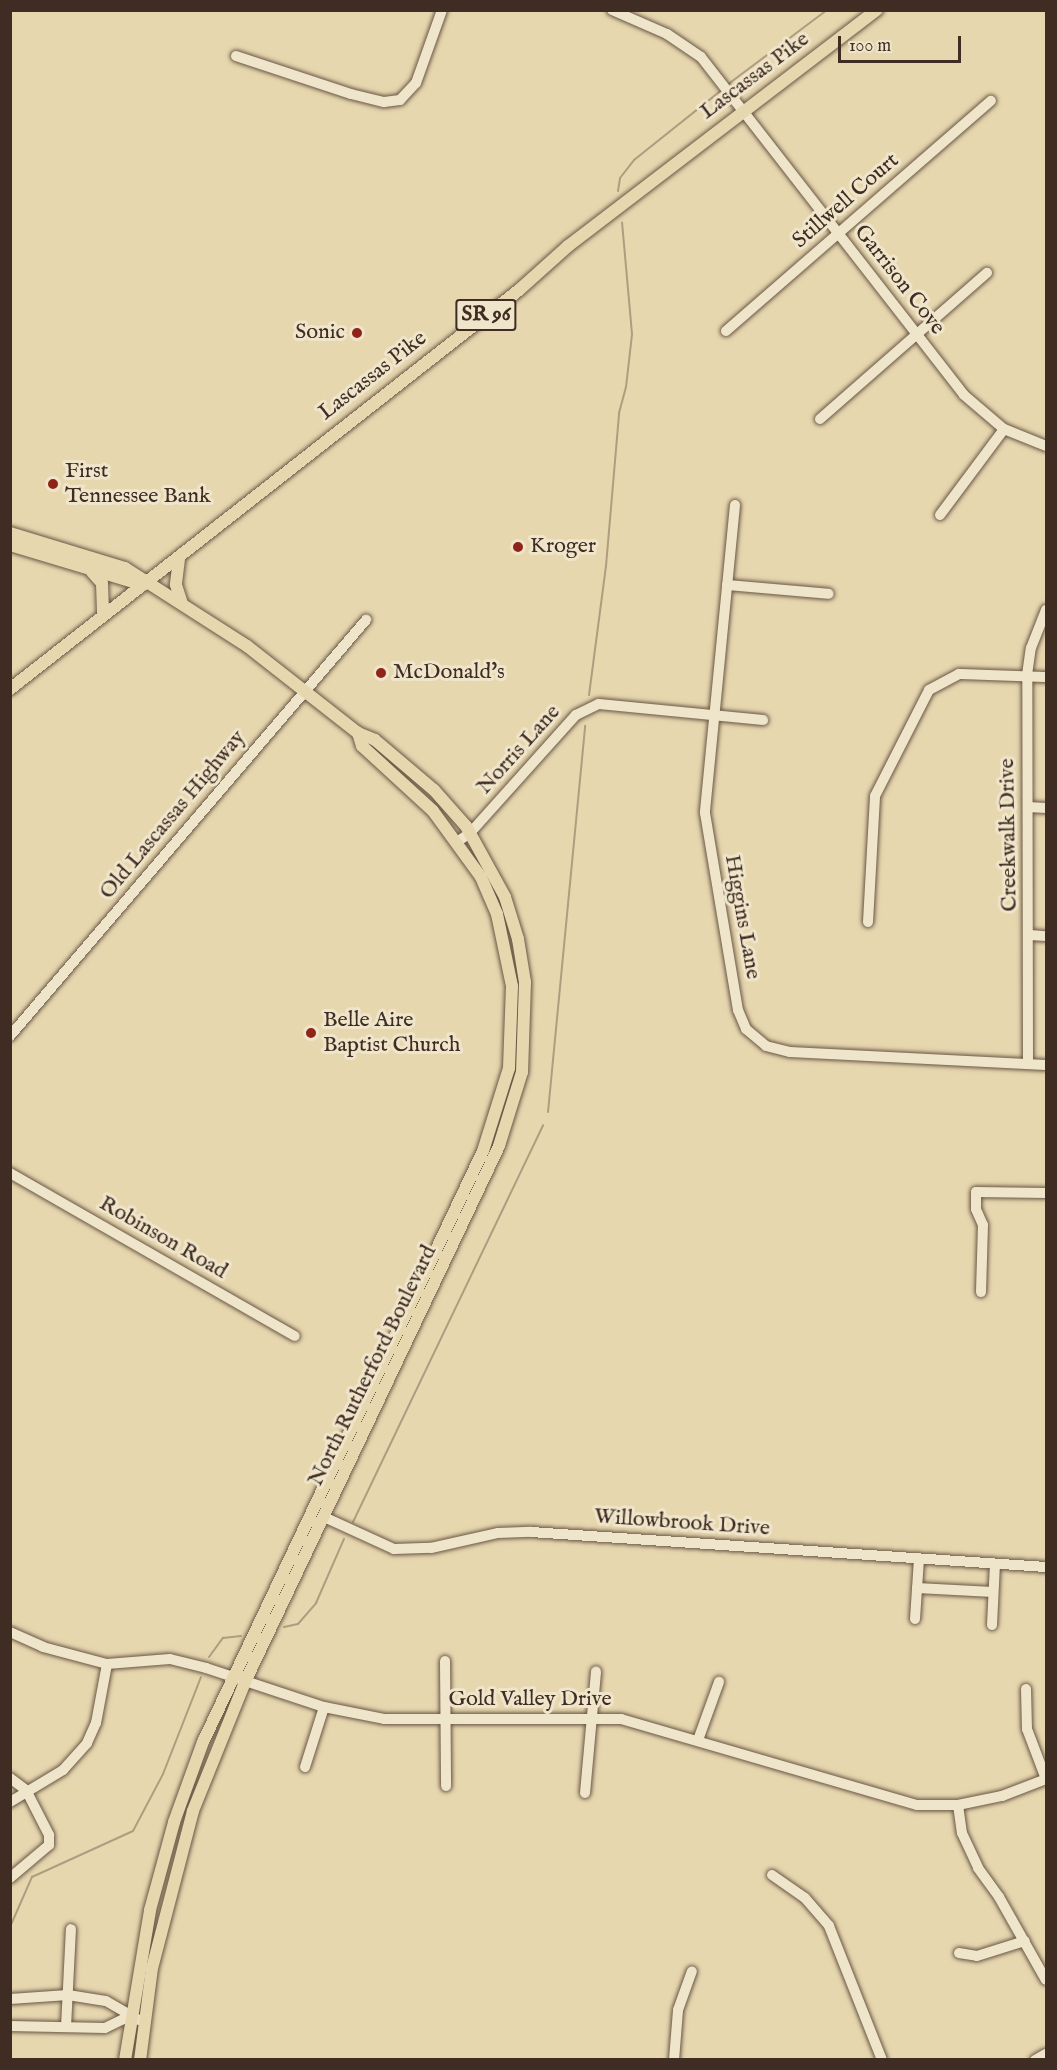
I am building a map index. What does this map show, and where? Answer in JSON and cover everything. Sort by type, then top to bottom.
[{"type":"main road","name":"Lascassas Pike","points":[[10,689],[103,613],[147,585],[741,112],[877,10]]},
{"type":"main road","points":[[10,533],[125,568],[147,585]]},
{"type":"main road","points":[[10,545],[147,585]]},
{"type":"main road","points":[[179,559],[176,585],[182,604]]},
{"type":"main road","points":[[89,569],[102,583],[103,613]]},
{"type":"main road","name":"North Rutherford Boulevard","points":[[140,2060],[143,2022],[168,1900],[193,1811],[245,1682],[499,1146],[522,1072],[525,982],[518,939],[505,897],[470,833],[434,790],[375,740],[358,733],[247,645],[147,585]]},
{"type":"main road","name":"North Rutherford Boulevard","points":[[125,2060],[130,2016],[153,1896],[187,1784],[233,1677],[483,1151],[499,1106],[509,1068],[512,986],[496,914],[481,877],[457,842],[412,789],[362,746],[358,733]]},
{"type":"main road","points":[[153,1896],[168,1900]]},
{"type":"street","points":[[236,56],[351,94],[384,102],[400,100],[416,83],[442,10]]},
{"type":"street","name":"Garrison Cove","points":[[612,10],[667,34],[701,57],[729,97],[964,395],[1004,429],[1047,446]]},
{"type":"street","name":"Stillwell Court","points":[[726,331],[991,101]]},
{"type":"street","points":[[820,419],[987,273]]},
{"type":"street","points":[[940,515],[1004,429]]},
{"type":"street","name":"Higgins Lane","points":[[735,505],[705,813],[738,1010],[746,1029],[766,1046],[790,1052],[1047,1065]]},
{"type":"street","points":[[727,585],[829,594]]},
{"type":"street","name":"Creekwalk Drive","points":[[1028,1064],[1027,675],[1031,648],[1047,610]]},
{"type":"street","name":"Old Lascassas Highway","points":[[10,1036],[366,620]]},
{"type":"street","points":[[868,922],[875,796],[929,690],[959,674],[1047,677]]},
{"type":"street","name":"Norris Lane","points":[[457,842],[470,833],[576,714],[599,704],[763,720]]},
{"type":"street","points":[[1028,807],[1047,808]]},
{"type":"street","points":[[1029,935],[1047,936]]},
{"type":"street","name":"Robinson Road","points":[[10,1173],[295,1336]]},
{"type":"street","points":[[981,1292],[982,1225],[976,1192],[1047,1194]]},
{"type":"street","name":"Willowbrook Drive","points":[[324,1517],[394,1549],[431,1548],[498,1533],[531,1532],[1047,1567]]},
{"type":"street","points":[[915,1619],[919,1559]]},
{"type":"street","points":[[992,1624],[995,1564]]},
{"type":"street","points":[[917,1588],[993,1592]]},
{"type":"street","name":"Gold Valley Drive","points":[[10,1632],[43,1647],[107,1664],[170,1659],[324,1707],[384,1719],[621,1719],[698,1740],[882,1797],[917,1805],[958,1805],[1002,1796],[1046,1779]]},
{"type":"street","points":[[445,1661],[446,1786]]},
{"type":"street","points":[[10,1802],[26,1790],[63,1770],[87,1743],[96,1723],[107,1664]]},
{"type":"street","points":[[585,1792],[596,1671]]},
{"type":"street","points":[[698,1740],[719,1682]]},
{"type":"street","points":[[1026,1689],[1027,1729],[1046,1779]]},
{"type":"street","points":[[305,1767],[324,1707]]},
{"type":"street","points":[[10,1778],[26,1790],[49,1835],[50,1845],[10,1878]]},
{"type":"street","points":[[958,1805],[963,1833],[978,1868],[1047,1980]]},
{"type":"street","points":[[772,1875],[805,1898],[829,1926],[882,2060]]},
{"type":"street","points":[[66,2027],[71,1929]]},
{"type":"street","points":[[959,1953],[978,1956],[1025,1941]]},
{"type":"street","points":[[674,2060],[678,2010],[693,1971]]},
{"type":"street","points":[[10,1999],[68,1995],[106,2001],[143,2022]]},
{"type":"street","points":[[10,2026],[105,2028],[130,2016]]},
{"type":"street","points":[[1035,2060],[1047,2054]]},
{"type":"waterway","points":[[727,85],[827,10]]},
{"type":"waterway","points":[[618,191],[620,178],[634,160],[723,89]]},
{"type":"waterway","points":[[589,695],[606,566],[619,413],[626,387],[632,334],[622,222]]},
{"type":"waterway","points":[[548,1112],[585,726]]},
{"type":"waterway","points":[[353,1522],[543,1125]]},
{"type":"waterway","points":[[284,1627],[298,1624],[316,1603],[344,1539]]},
{"type":"waterway","points":[[209,1657],[223,1638],[241,1636]]},
{"type":"waterway","points":[[10,1927],[32,1877],[133,1831],[163,1774],[201,1677]]},
{"type":"place","name":"Sonic","points":[[357,333]]},
{"type":"place","name":"First Tennessee Bank","points":[[53,484]]},
{"type":"place","name":"Kroger","points":[[518,547]]},
{"type":"place","name":"McDonald's","points":[[381,673]]},
{"type":"place","name":"Belle Aire Baptist Church","points":[[311,1033]]}]
